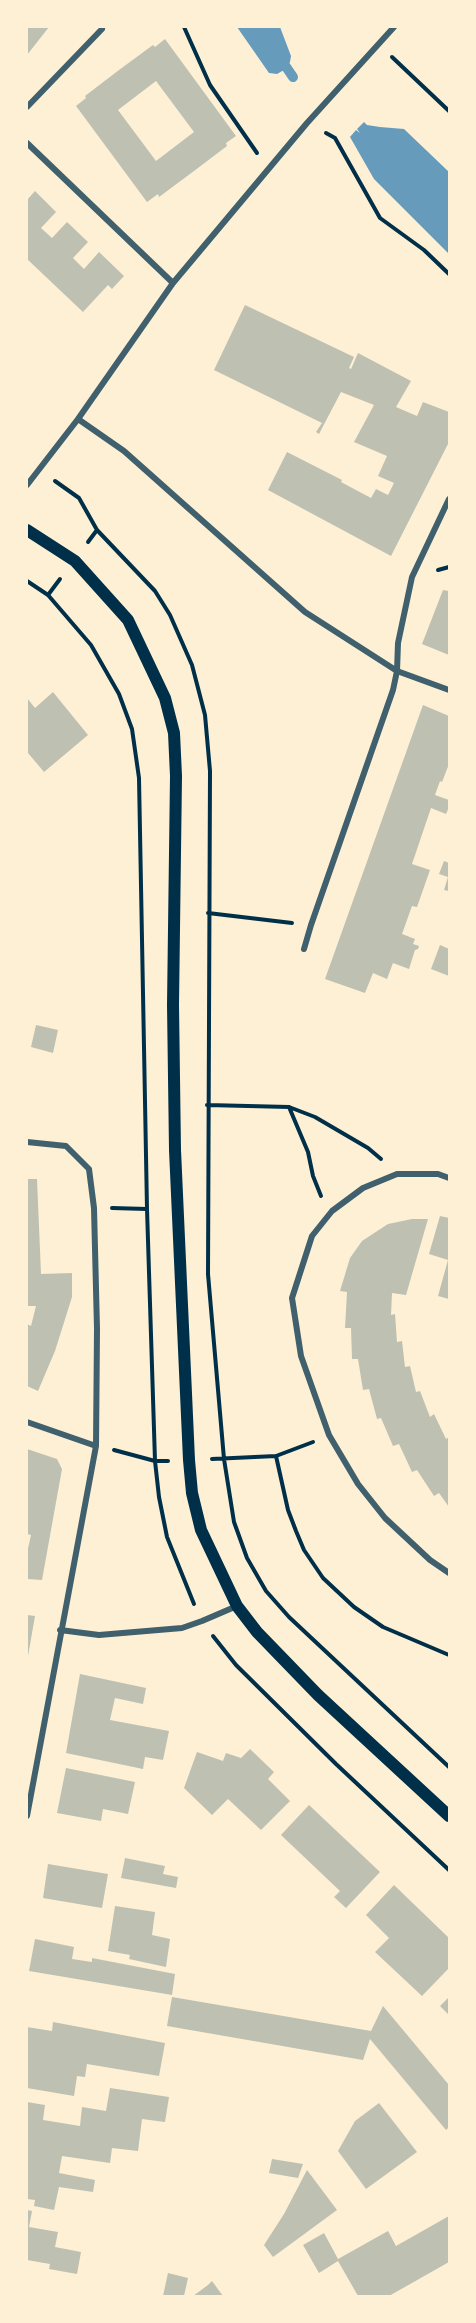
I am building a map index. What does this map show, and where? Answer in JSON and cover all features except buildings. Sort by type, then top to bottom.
[{"type":"main road","points":[[27,530],[75,561],[128,620],[165,698],[174,733],[175,1162],[184,1377],[192,1493],[201,1530],[237,1606],[257,1632],[318,1695],[449,1816]]},
{"type":"street","points":[[27,485],[78,419],[173,283],[306,123],[394,27]]},
{"type":"street","points":[[27,107],[102,29]]},
{"type":"street","points":[[27,143],[173,283]]},
{"type":"street","points":[[78,419],[124,451],[305,612],[398,671],[449,690]]},
{"type":"street","points":[[304,949],[310,924],[393,690],[398,671],[398,643],[412,577],[449,499]]},
{"type":"street","points":[[27,1142],[66,1146],[89,1170],[94,1208],[97,1329],[96,1446],[27,1816]]},
{"type":"street","points":[[449,1178],[438,1174],[397,1174],[363,1188],[332,1211],[312,1236],[292,1298],[301,1356],[329,1435],[358,1484],[386,1518],[430,1560],[449,1573]]},
{"type":"street","points":[[27,1422],[96,1446]]},
{"type":"street","points":[[60,1630],[99,1635],[182,1628],[237,1606]]},
{"type":"path","points":[[184,27],[210,85],[268,169]]},
{"type":"path","points":[[378,43],[449,111]]},
{"type":"path","points":[[306,123],[335,138],[380,218],[424,250],[449,274]]},
{"type":"path","points":[[38,469],[79,498],[97,531],[155,591],[170,615],[192,665],[205,715],[210,771],[208,1274],[224,1459],[234,1522],[247,1558],[266,1591],[289,1617],[449,1767]]},
{"type":"path","points":[[208,914],[310,924]]},
{"type":"path","points":[[207,1105],[289,1107],[315,1117],[368,1148],[397,1174]]},
{"type":"path","points":[[289,1107],[308,1152],[313,1176],[324,1202],[332,1211]]},
{"type":"path","points":[[94,1208],[147,1209]]},
{"type":"path","points":[[285,1453],[315,1442]]},
{"type":"path","points":[[276,1456],[288,1510],[296,1532],[304,1550],[323,1578],[354,1607],[383,1627],[449,1655]]},
{"type":"water","points":[[237,27],[280,27],[291,56],[284,70],[277,74],[269,73]]},
{"type":"water","points":[[364,122],[367,125],[404,129],[449,172],[449,254],[374,179],[350,137],[356,130],[360,133],[357,129]]},
{"type":"waterway","points":[[278,55],[293,77]]}]
